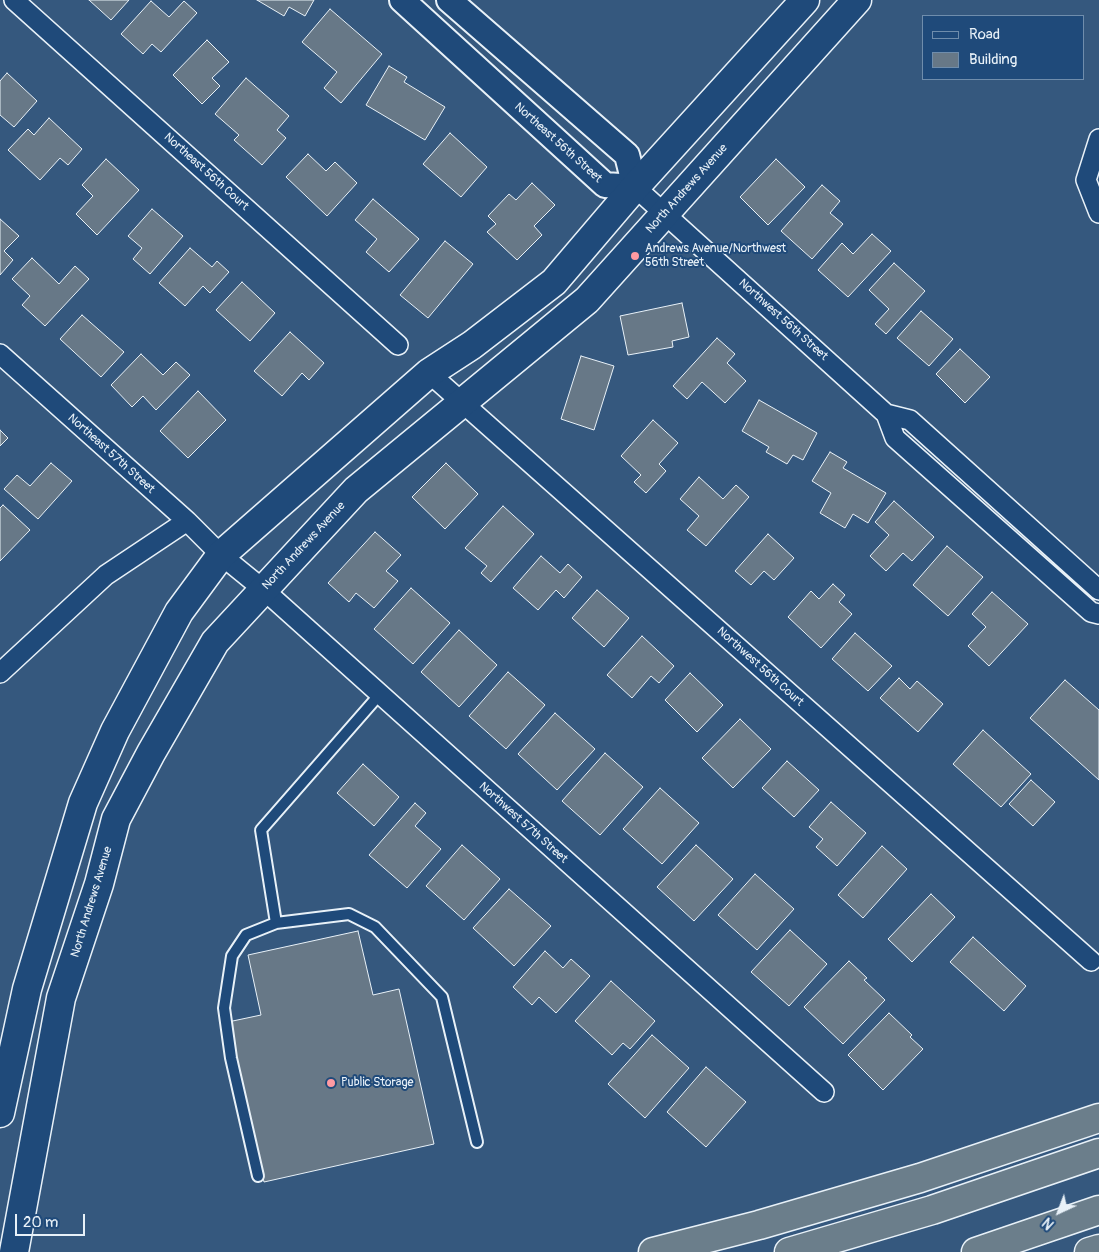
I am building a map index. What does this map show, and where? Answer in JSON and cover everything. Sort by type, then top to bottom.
[{"type":"highway","points":[[653,1252],[759,1225],[868,1194],[1099,1118]]},
{"type":"highway","points":[[789,1252],[932,1210],[1099,1154]]},
{"type":"highway","points":[[976,1252],[1099,1210]]},
{"type":"highway","points":[[1089,1252],[1099,1249]]},
{"type":"main road","points":[[0,1113],[27,989],[83,803],[115,731],[179,612],[221,555],[429,373],[472,345],[554,282],[635,187],[805,0]]},
{"type":"main road","name":"North Andrews Avenue","points":[[14,1252],[61,998],[99,884],[116,819],[151,753],[215,642],[356,490],[461,402],[588,300],[857,0]]},
{"type":"street","name":"Northeast 56th Court","points":[[14,0],[398,345]]},
{"type":"street","name":"Northeast 56th Street","points":[[402,0],[605,185],[635,187]]},
{"type":"street","points":[[449,0],[627,155],[635,187]]},
{"type":"street","points":[[1099,139],[1086,180],[1099,213]]},
{"type":"street","name":"Northwest 56th Street","points":[[635,187],[665,212],[886,414],[895,438],[1091,612],[1099,614]]},
{"type":"street","name":"Northeast 57th Street","points":[[0,354],[187,522],[221,555]]},
{"type":"street","name":"Northwest 56th Court","points":[[429,373],[1091,961]]},
{"type":"street","name":"Northwest 56th Street","points":[[886,414],[910,420],[1099,590]]},
{"type":"street","points":[[0,673],[106,575],[187,522]]},
{"type":"street","name":"Northwest 57th Street","points":[[221,555],[264,590],[824,1092]]},
{"type":"lane","points":[[276,923],[261,830],[380,694]]},
{"type":"lane","points":[[258,1176],[232,1058],[224,1008],[232,956],[246,935],[276,923],[349,914],[375,927],[442,997],[477,1142]]},
{"type":"building","points":[[89,0],[129,0],[111,20]]},
{"type":"building","points":[[257,0],[314,0],[305,16],[289,7],[284,16]]},
{"type":"building","points":[[151,1],[169,17],[184,1],[197,13],[161,52],[152,44],[143,54],[121,34]]},
{"type":"building","points":[[330,9],[382,54],[341,103],[324,88],[337,72],[302,42]]},
{"type":"building","points":[[207,40],[229,62],[212,78],[220,86],[202,104],[173,75]]},
{"type":"building","points":[[389,66],[407,77],[404,82],[445,107],[425,140],[366,105]]},
{"type":"building","points":[[7,73],[37,101],[14,127],[0,115],[0,81]]},
{"type":"building","points":[[246,78],[289,116],[277,130],[286,138],[262,165],[234,140],[239,135],[215,114]]},
{"type":"building","points":[[49,118],[82,149],[68,165],[60,158],[40,180],[8,150],[28,129],[34,135]]},
{"type":"building","points":[[450,133],[487,167],[461,197],[423,164]]},
{"type":"building","points":[[308,154],[326,171],[335,162],[357,183],[327,216],[286,177]]},
{"type":"building","points":[[106,159],[139,190],[97,235],[76,214],[93,196],[82,185]]},
{"type":"building","points":[[776,159],[805,187],[768,225],[740,197]]},
{"type":"building","points":[[532,183],[555,205],[534,226],[542,235],[517,260],[487,232],[496,224],[488,216],[509,194],[516,200]]},
{"type":"building","points":[[822,185],[840,201],[830,213],[843,224],[812,259],[781,231]]},
{"type":"building","points":[[373,199],[419,239],[389,272],[366,252],[377,239],[355,220]]},
{"type":"building","points":[[152,209],[183,236],[150,274],[133,259],[142,248],[128,236]]},
{"type":"building","points":[[0,219],[19,236],[4,251],[13,260],[0,275]]},
{"type":"building","points":[[872,234],[891,251],[848,297],[818,270],[842,243],[853,254]]},
{"type":"building","points":[[445,241],[473,264],[428,318],[400,295]]},
{"type":"building","points":[[190,248],[212,267],[217,261],[229,272],[210,293],[203,286],[185,306],[159,283]]},
{"type":"building","points":[[32,258],[59,284],[75,266],[89,279],[45,326],[22,305],[30,296],[12,279]]},
{"type":"building","points":[[894,263],[925,291],[886,334],[875,324],[889,309],[869,290]]},
{"type":"building","points":[[242,282],[275,313],[250,341],[216,310]]},
{"type":"building","points":[[682,303],[689,337],[672,341],[673,347],[628,355],[620,316]]},
{"type":"building","points":[[921,311],[953,339],[929,366],[897,338]]},
{"type":"building","points":[[82,315],[124,352],[101,377],[60,339]]},
{"type":"building","points":[[290,332],[324,363],[309,380],[302,373],[282,396],[254,371]]},
{"type":"building","points":[[717,338],[735,354],[727,363],[746,381],[725,403],[702,382],[687,399],[673,386]]},
{"type":"building","points":[[960,349],[990,377],[965,403],[936,374]]},
{"type":"building","points":[[141,354],[163,375],[176,362],[190,375],[156,410],[143,396],[132,407],[111,385]]},
{"type":"building","points":[[581,356],[614,366],[594,430],[561,419]]},
{"type":"building","points":[[198,391],[226,420],[188,458],[160,431]]},
{"type":"building","points":[[759,400],[817,433],[803,460],[793,455],[787,464],[766,452],[769,447],[742,431]]},
{"type":"building","points":[[653,420],[678,443],[659,464],[666,471],[646,493],[634,482],[641,475],[621,456]]},
{"type":"building","points":[[0,430],[8,438],[0,446]]},
{"type":"building","points":[[830,452],[847,462],[843,468],[886,493],[868,523],[853,514],[845,528],[820,513],[831,493],[812,481]]},
{"type":"building","points":[[51,463],[72,481],[38,519],[4,489],[17,475],[30,486]]},
{"type":"building","points":[[446,463],[478,494],[445,529],[412,497]]},
{"type":"building","points":[[699,477],[723,499],[736,485],[749,497],[706,546],[687,530],[699,516],[680,499]]},
{"type":"building","points":[[894,501],[934,537],[912,561],[903,553],[886,571],[870,556],[889,535],[875,522]]},
{"type":"building","points":[[3,505],[30,530],[0,561],[0,508]]},
{"type":"building","points":[[503,506],[534,534],[491,582],[481,573],[487,566],[465,548]]},
{"type":"building","points":[[375,532],[401,555],[386,571],[398,581],[374,608],[356,593],[349,602],[328,583]]},
{"type":"building","points":[[768,534],[794,558],[774,580],[764,571],[751,585],[735,571]]},
{"type":"building","points":[[947,546],[983,577],[948,616],[913,585]]},
{"type":"building","points":[[541,556],[560,573],[568,564],[582,577],[564,598],[556,590],[538,610],[513,588]]},
{"type":"building","points":[[833,584],[845,595],[839,602],[852,614],[821,648],[788,617],[811,591],[819,599]]},
{"type":"building","points":[[411,588],[450,623],[413,664],[374,629]]},
{"type":"building","points":[[597,590],[629,618],[604,647],[572,618]]},
{"type":"building","points":[[992,592],[1028,624],[989,666],[968,646],[986,627],[972,614]]},
{"type":"building","points":[[459,630],[497,665],[459,707],[421,672]]},
{"type":"building","points":[[855,633],[892,666],[868,691],[832,659]]},
{"type":"building","points":[[642,636],[674,666],[659,683],[651,676],[632,698],[607,675]]},
{"type":"building","points":[[508,672],[545,705],[506,749],[469,716]]},
{"type":"building","points":[[690,673],[723,705],[697,732],[665,700]]},
{"type":"building","points":[[899,678],[910,689],[917,681],[943,704],[918,732],[880,698]]},
{"type":"building","points":[[1065,680],[1099,710],[1099,780],[1030,718]]},
{"type":"building","points":[[555,713],[595,749],[557,790],[518,754]]},
{"type":"building","points":[[740,719],[771,749],[733,788],[702,758]]},
{"type":"building","points":[[983,730],[1031,774],[1001,807],[953,764]]},
{"type":"building","points":[[605,753],[643,787],[600,835],[562,801]]},
{"type":"building","points":[[787,761],[819,790],[794,817],[762,788]]},
{"type":"building","points":[[363,764],[399,797],[374,826],[337,793]]},
{"type":"building","points":[[1031,780],[1055,802],[1033,826],[1009,804]]},
{"type":"building","points":[[660,788],[699,823],[662,864],[623,829]]},
{"type":"building","points":[[831,802],[866,833],[837,866],[816,847],[823,839],[809,827]]},
{"type":"building","points":[[415,803],[426,813],[415,826],[441,849],[407,888],[369,855]]},
{"type":"building","points":[[462,845],[500,879],[464,920],[426,886]]},
{"type":"building","points":[[696,845],[733,879],[694,921],[657,887]]},
{"type":"building","points":[[882,846],[907,869],[863,918],[838,895]]},
{"type":"building","points":[[755,874],[794,909],[757,950],[718,915]]},
{"type":"building","points":[[509,889],[551,926],[514,966],[473,928]]},
{"type":"building","points":[[931,894],[955,917],[912,962],[888,939]]},
{"type":"building","points":[[790,930],[827,964],[789,1006],[751,972]]},
{"type":"building","name":"Public Storage","points":[[358,931],[373,995],[399,989],[434,1144],[264,1182],[228,1022],[261,1015],[248,955]]},
{"type":"building","points":[[973,937],[1026,986],[1004,1011],[950,962]]},
{"type":"building","points":[[545,951],[563,968],[571,959],[590,976],[556,1013],[539,997],[532,1005],[513,987]]},
{"type":"building","points":[[849,961],[867,978],[864,980],[885,1000],[843,1044],[804,1007]]},
{"type":"building","points":[[611,981],[655,1021],[630,1049],[623,1043],[612,1055],[575,1021]]},
{"type":"building","points":[[889,1013],[912,1035],[910,1037],[923,1049],[883,1090],[848,1055]]},
{"type":"building","points":[[652,1035],[689,1068],[645,1118],[608,1084]]},
{"type":"building","points":[[706,1067],[746,1102],[706,1147],[667,1112]]},
{"type":"place","name":"Andrews Avenue/Northwest 56th Street","points":[[635,256]]},
{"type":"place","name":"Public Storage","points":[[331,1083]]}]
